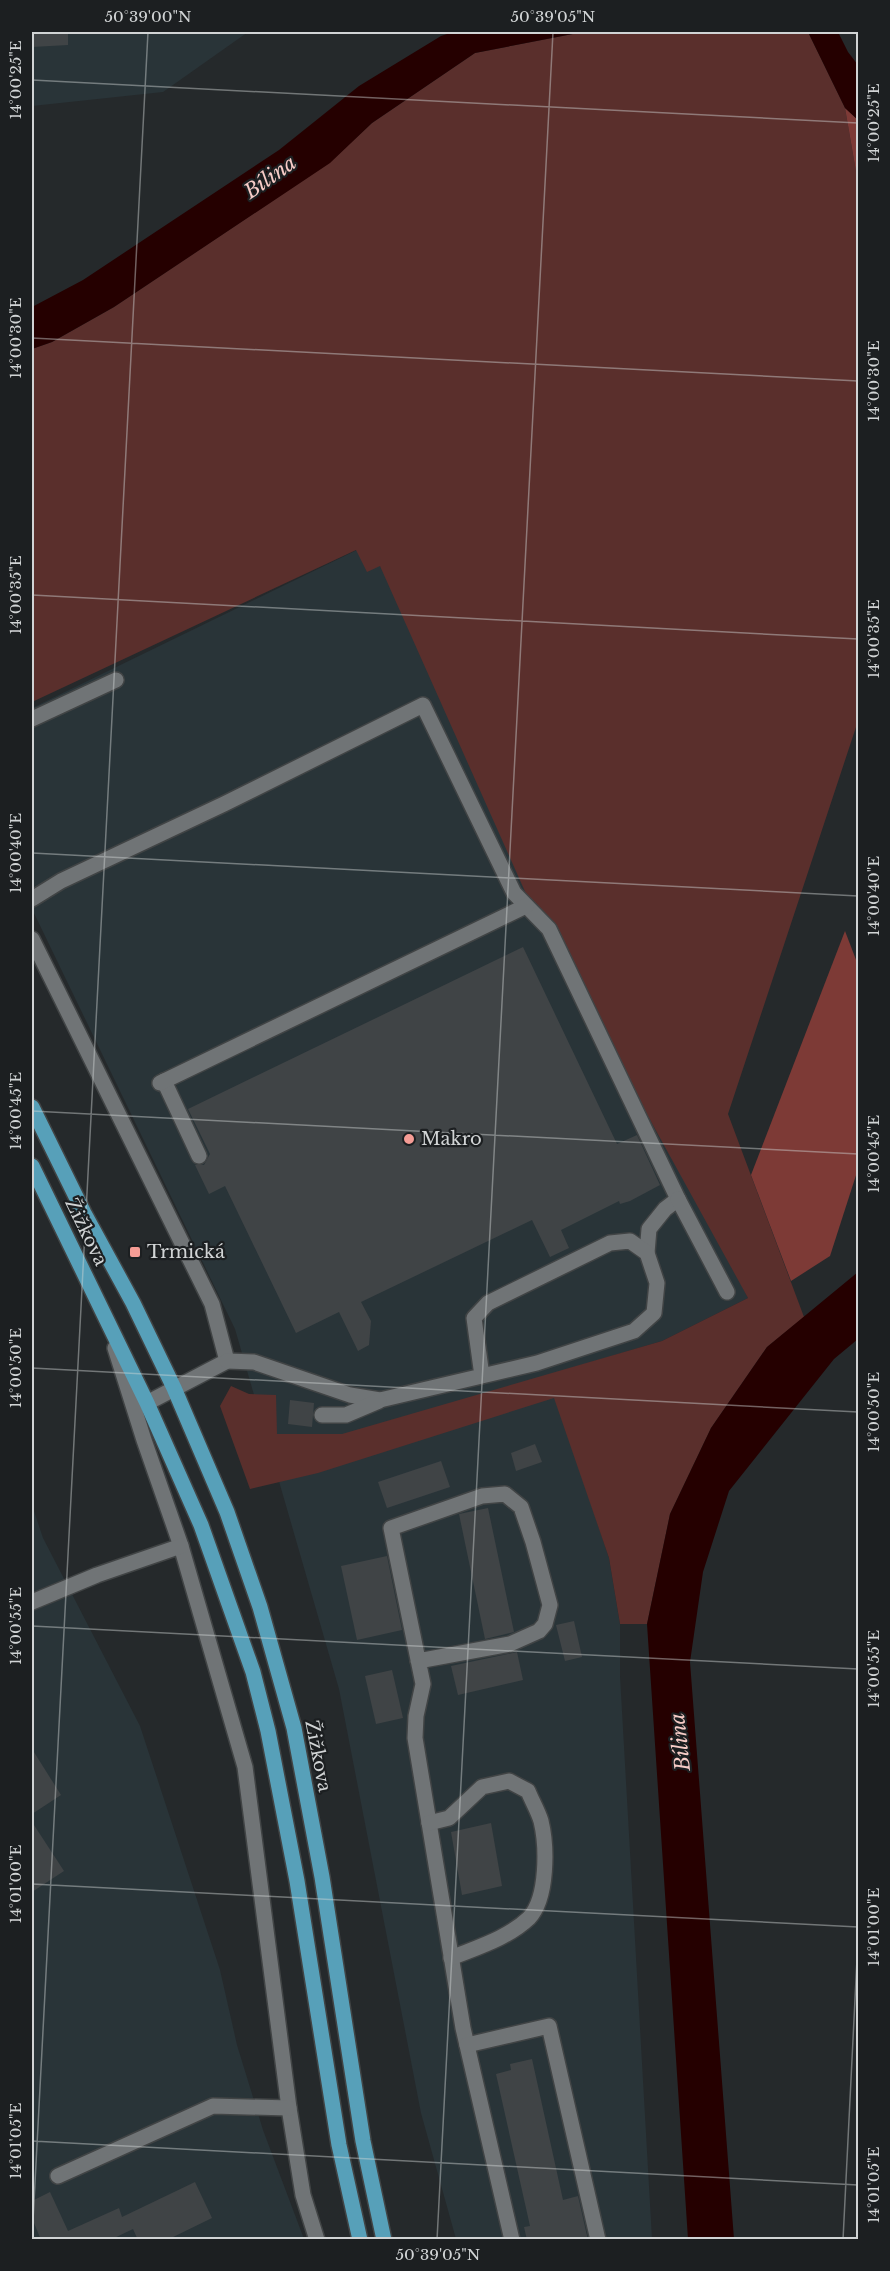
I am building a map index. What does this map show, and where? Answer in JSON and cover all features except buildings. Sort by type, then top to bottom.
[{"type":"main road","name":"Žižkova","points":[[32,1107],[174,1388],[231,1523],[260,1607],[291,1717],[322,1877],[363,2141],[384,2240]]},
{"type":"main road","name":"Žižkova","points":[[32,1166],[147,1403],[201,1525],[253,1672],[268,1731],[297,1881],[339,2145],[360,2240]]},
{"type":"lane","points":[[32,719],[116,680]]},
{"type":"lane","points":[[32,899],[61,881],[224,804],[423,705],[514,893],[549,929],[678,1199],[727,1293]]},
{"type":"lane","points":[[199,1156],[162,1082],[526,906]]},
{"type":"lane","points":[[32,939],[212,1304],[227,1360]]},
{"type":"lane","points":[[322,1415],[346,1415],[380,1400],[537,1363],[634,1331],[654,1313],[657,1283],[647,1253],[649,1229],[665,1209],[678,1199]]},
{"type":"lane","points":[[482,1376],[474,1318],[488,1303],[610,1243],[630,1241],[647,1253]]},
{"type":"lane","name":"Žižkova","points":[[105,1316],[144,1440],[182,1546],[245,1767],[289,2108],[303,2195],[317,2240]]},
{"type":"lane","points":[[147,1403],[227,1360],[254,1362],[350,1395],[380,1400]]},
{"type":"lane","points":[[418,1661],[510,1644],[539,1631],[545,1624],[549,1605],[533,1542],[520,1507],[505,1494],[482,1496],[391,1528],[418,1661],[423,1684],[416,1716],[415,1738],[451,1958],[467,2045],[512,2240]]},
{"type":"lane","points":[[33,1597],[182,1546]]},
{"type":"lane","points":[[429,1823],[448,1818],[482,1787],[509,1781],[528,1791],[541,1820],[545,1855],[543,1890],[530,1917],[503,1937],[451,1958]]},
{"type":"lane","points":[[467,2045],[549,2026],[598,2240]]},
{"type":"lane","points":[[58,2176],[213,2106],[289,2108]]},
{"type":"shaded area","points":[[32,32],[248,32],[163,92],[32,106]]},
{"type":"shaded area","points":[[583,32],[808,32],[845,108],[858,183],[858,721],[728,1114],[804,1317],[767,1347],[711,1428],[670,1514],[647,1624],[620,1624],[609,1558],[554,1398],[318,1473],[250,1489],[220,1406],[231,1386],[249,1394],[276,1395],[277,1434],[342,1434],[662,1341],[748,1298],[527,896],[380,566],[367,572],[356,550],[32,702],[32,349],[52,342],[114,307],[329,163],[372,123],[475,53]]},
{"type":"shaded area","points":[[845,108],[858,120],[858,183]]},
{"type":"shaded area","points":[[357,550],[380,565],[748,1298],[662,1341],[548,1375],[609,1558],[620,1624],[620,1676],[652,2239],[456,2239],[421,2113],[339,1689],[235,1329],[32,909],[32,708]]},
{"type":"shaded area","points":[[845,931],[858,965],[858,1169],[830,1256],[791,1281],[751,1175]]},
{"type":"shaded area","points":[[32,1505],[43,1538],[140,1726],[220,1970],[237,2045],[263,2130],[304,2239],[32,2239]]},
{"type":"water","name":"Bílina","points":[[453,32],[583,32],[475,53],[372,123],[330,163],[114,307],[52,342],[32,349],[32,307],[83,280],[279,150],[359,86],[441,36]]},
{"type":"water","points":[[808,32],[838,32],[848,52],[858,65],[858,120],[845,108]]},
{"type":"water","name":"Bílina","points":[[858,1272],[858,1339],[834,1359],[729,1491],[703,1572],[690,1662],[734,2239],[688,2239],[647,1624],[670,1514],[711,1428],[767,1347]]},
{"type":"place","name":"Makro","points":[[409,1139]]},
{"type":"place","name":"Trmická","points":[[135,1252]]}]
